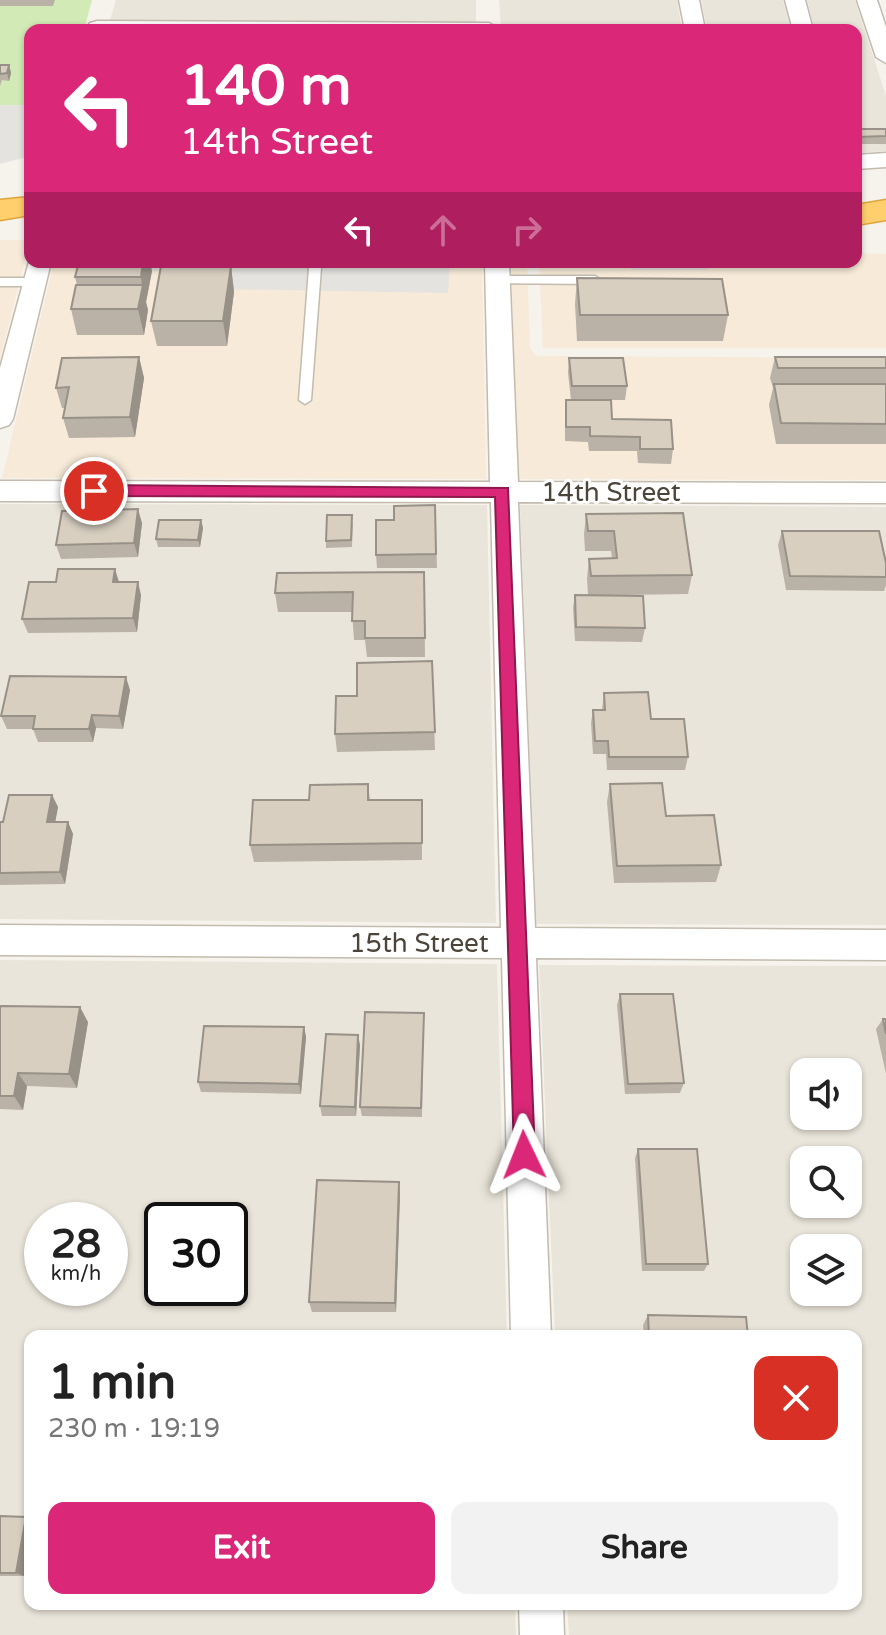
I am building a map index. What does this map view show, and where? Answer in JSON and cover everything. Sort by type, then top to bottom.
[{"type":"highway","points":[[0,192],[24,192]]},
{"type":"highway","points":[[862,193],[886,193]]},
{"type":"highway","points":[[0,210],[24,207]]},
{"type":"highway","points":[[862,214],[886,210]]},
{"type":"highway","points":[[862,228],[886,227]]},
{"type":"highway","points":[[0,228],[24,228]]},
{"type":"street","points":[[97,24],[104,0]]},
{"type":"street","points":[[689,0],[694,24]]},
{"type":"street","points":[[795,0],[801,24]]},
{"type":"street","points":[[867,0],[886,57]]},
{"type":"street","points":[[862,162],[886,160]]},
{"type":"street","points":[[497,271],[531,1330]]},
{"type":"street","points":[[0,419],[8,356],[37,272]]},
{"type":"street","name":"14th Street","points":[[0,491],[886,493]]},
{"type":"street","name":"15th Street","points":[[0,940],[886,945]]},
{"type":"street","points":[[541,1610],[542,1635]]},
{"type":"lane","points":[[305,400],[315,268]]},
{"type":"lane","points":[[497,271],[611,280]]},
{"type":"lane","points":[[0,282],[37,272]]},
{"type":"shaded area","points":[[116,0],[476,0],[476,22],[110,20]]},
{"type":"shaded area","points":[[499,0],[677,0],[681,24],[501,24]]},
{"type":"shaded area","points":[[701,0],[783,0],[789,24],[706,24]]},
{"type":"shaded area","points":[[807,0],[855,0],[886,96],[886,151],[862,153],[862,24],[813,24]]},
{"type":"shaded area","points":[[0,105],[24,105],[24,158],[0,164]]},
{"type":"shaded area","points":[[0,240],[24,240],[24,264],[0,359]]},
{"type":"shaded area","points":[[862,253],[886,254],[886,348],[543,348],[539,268],[862,268]]},
{"type":"shaded area","points":[[53,268],[482,268],[486,479],[2,478]]},
{"type":"shaded area","points":[[136,268],[450,268],[448,293],[161,288],[163,271],[135,271]]},
{"type":"shaded area","points":[[511,268],[527,268],[530,348],[536,356],[886,358],[886,480],[518,479]]},
{"type":"shaded area","points":[[631,268],[707,270],[631,270]]},
{"type":"shaded area","points":[[0,504],[487,505],[496,923],[0,919]]},
{"type":"shaded area","points":[[520,505],[886,507],[886,925],[536,924]]},
{"type":"shaded area","points":[[0,960],[497,964],[507,1330],[24,1330],[24,1610],[515,1610],[516,1635],[0,1635]]},
{"type":"shaded area","points":[[539,965],[886,966],[886,1635],[569,1635],[567,1610],[862,1610],[862,1330],[555,1330]]},
{"type":"green space","points":[[0,0],[92,0],[86,24],[24,24],[24,105],[0,105]]},
{"type":"building","points":[[0,65],[9,65],[7,73],[0,74]]},
{"type":"building","points":[[862,129],[886,129],[886,136],[862,137]]},
{"type":"building","points":[[77,268],[142,268],[141,277],[75,277]]},
{"type":"building","points":[[161,268],[231,268],[223,321],[151,321]]},
{"type":"building","points":[[577,278],[722,279],[728,315],[580,315]]},
{"type":"building","points":[[76,285],[143,285],[138,309],[71,309]]},
{"type":"building","points":[[139,357],[130,417],[63,418],[69,387],[56,388],[62,358]]},
{"type":"building","points":[[775,357],[886,357],[886,368],[778,368]]},
{"type":"building","points":[[569,358],[623,358],[627,386],[572,386]]},
{"type":"building","points":[[774,384],[886,384],[886,424],[781,423]]},
{"type":"building","points":[[566,400],[611,400],[612,419],[671,420],[673,449],[640,449],[640,437],[590,436],[590,427],[566,427]]},
{"type":"building","points":[[435,505],[436,554],[376,555],[376,520],[394,520],[394,506]]},
{"type":"building","points":[[138,509],[134,543],[56,545],[62,511]]},
{"type":"building","points":[[683,513],[692,575],[591,576],[589,559],[617,558],[614,531],[588,531],[586,514]]},
{"type":"building","points":[[327,515],[352,515],[351,540],[326,541]]},
{"type":"building","points":[[159,520],[201,520],[198,540],[156,539]]},
{"type":"building","points":[[782,531],[879,531],[886,577],[790,576]]},
{"type":"building","points":[[58,569],[115,569],[113,582],[138,582],[133,618],[22,619],[29,582],[56,582]]},
{"type":"building","points":[[424,572],[425,638],[365,638],[365,621],[352,621],[353,592],[275,593],[277,573]]},
{"type":"building","points":[[575,595],[643,596],[645,628],[576,627]]},
{"type":"building","points":[[432,661],[435,732],[335,734],[336,696],[357,696],[357,663]]},
{"type":"building","points":[[10,676],[126,677],[119,716],[92,715],[89,729],[33,729],[35,716],[1,716]]},
{"type":"building","points":[[648,692],[651,719],[684,719],[688,757],[609,757],[608,741],[595,741],[593,710],[605,710],[604,693]]},
{"type":"building","points":[[662,783],[666,816],[714,815],[721,865],[617,866],[610,784]]},
{"type":"building","points":[[368,784],[368,800],[422,800],[422,843],[250,845],[253,800],[309,800],[310,785]]},
{"type":"building","points":[[9,795],[52,795],[47,822],[68,822],[60,872],[0,873],[0,822],[3,822]]},
{"type":"building","points":[[620,994],[673,994],[684,1083],[628,1084]]},
{"type":"building","points":[[0,1006],[80,1007],[69,1074],[18,1073],[14,1096],[0,1096]]},
{"type":"building","points":[[365,1012],[424,1013],[421,1108],[360,1107]]},
{"type":"building","points":[[204,1026],[304,1027],[299,1084],[198,1082]]},
{"type":"building","points":[[326,1034],[358,1035],[355,1107],[320,1106]]},
{"type":"building","points":[[638,1149],[697,1149],[708,1264],[646,1264]]},
{"type":"building","points":[[317,1180],[399,1182],[395,1303],[309,1302]]},
{"type":"building","points":[[648,1315],[746,1317],[747,1330],[649,1330]]},
{"type":"building","points":[[0,1516],[24,1517],[16,1573],[0,1573]]},
{"type":"route","points":[[94,491],[503,492],[524,1155]]}]
